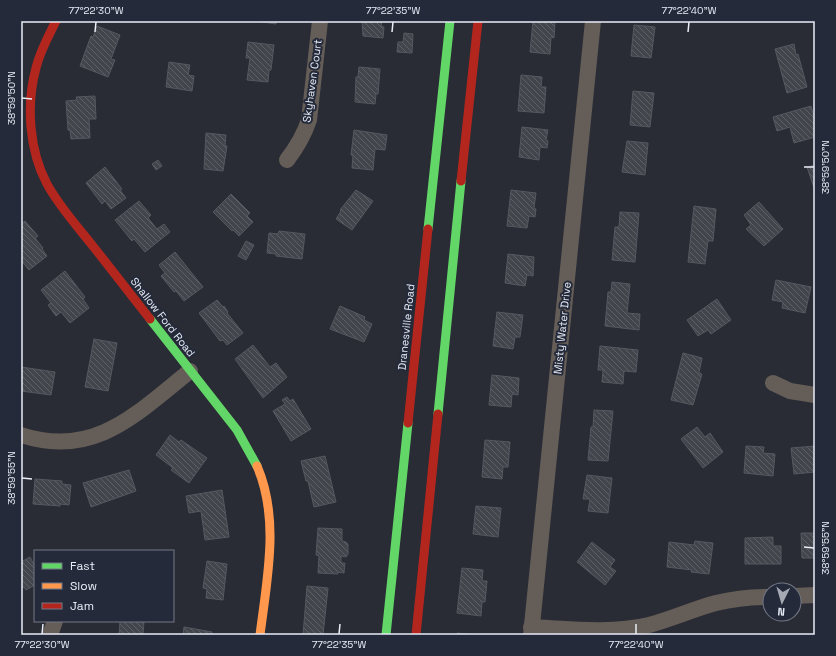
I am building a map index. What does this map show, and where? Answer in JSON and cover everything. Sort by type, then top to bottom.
[{"type":"main road","name":"Shallow Ford Road","points":[[56,21],[40,55],[30,94],[31,124],[34,148],[39,165],[46,182],[60,204],[237,430],[251,452],[263,481],[268,501],[271,525],[260,635]]},
{"type":"main road","name":"Dranesville Road","points":[[386,635],[450,21]]},
{"type":"main road","points":[[416,635],[441,389],[459,188],[478,21]]},
{"type":"street","name":"Skyhaven Court","points":[[287,160],[299,144],[309,120],[320,21]]},
{"type":"street","name":"Misty Water Drive","points":[[531,631],[594,21]]},
{"type":"street","points":[[21,435],[33,439],[56,442],[83,440],[105,433],[126,421],[190,371]]},
{"type":"street","points":[[773,383],[790,391],[815,395]]},
{"type":"street","points":[[802,596],[815,595]]},
{"type":"street","points":[[531,631],[623,629],[649,625],[717,603],[750,597],[762,597]]},
{"type":"street","points":[[50,635],[55,622]]},
{"type":"building","points":[[256,21],[276,21],[276,24]]},
{"type":"building","points":[[362,21],[382,21],[381,26],[384,27],[383,38],[363,36]]},
{"type":"building","points":[[533,21],[555,21],[554,38],[551,37],[550,54],[530,52]]},
{"type":"building","points":[[634,25],[655,27],[651,58],[631,56]]},
{"type":"building","points":[[97,26],[120,35],[111,59],[115,60],[108,77],[80,66],[91,36],[93,37]]},
{"type":"building","points":[[404,33],[413,34],[412,53],[397,52],[398,42],[403,42]]},
{"type":"building","points":[[248,42],[274,45],[268,82],[247,80],[250,58],[246,58]]},
{"type":"building","points":[[794,44],[796,55],[798,54],[807,87],[787,93],[775,49]]},
{"type":"building","points":[[169,62],[190,65],[188,75],[194,76],[192,91],[166,87]]},
{"type":"building","points":[[359,67],[380,69],[378,94],[376,94],[375,104],[355,102],[356,77],[358,77]]},
{"type":"building","points":[[521,75],[542,77],[541,87],[546,87],[544,113],[518,111]]},
{"type":"building","points":[[633,91],[654,93],[650,127],[630,125]]},
{"type":"building","points":[[95,96],[96,119],[89,119],[90,138],[71,139],[70,130],[68,130],[66,101],[77,100],[76,97]]},
{"type":"building","points":[[811,106],[815,117],[815,137],[794,143],[790,127],[777,131],[773,117]]},
{"type":"building","points":[[522,127],[548,130],[546,140],[548,141],[547,148],[540,147],[539,160],[519,157]]},
{"type":"building","points":[[354,130],[387,135],[385,150],[375,149],[373,170],[352,168],[353,155],[351,155]]},
{"type":"building","points":[[206,133],[226,135],[225,146],[227,146],[223,171],[204,169]]},
{"type":"building","points":[[627,141],[648,143],[645,175],[622,172]]},
{"type":"building","points":[[158,160],[162,166],[156,170],[152,164]]},
{"type":"building","points":[[815,165],[815,191],[807,167]]},
{"type":"building","points":[[105,167],[122,189],[120,190],[126,198],[111,209],[105,201],[102,204],[86,183]]},
{"type":"building","points":[[356,190],[373,201],[352,230],[336,219],[341,211],[340,210]]},
{"type":"building","points":[[511,190],[536,193],[534,208],[536,209],[535,217],[529,216],[527,228],[507,226]]},
{"type":"building","points":[[231,194],[250,213],[247,216],[253,222],[239,236],[213,212]]},
{"type":"building","points":[[139,201],[151,215],[148,218],[157,229],[164,224],[170,232],[145,252],[134,239],[132,241],[115,220]]},
{"type":"building","points":[[759,202],[783,229],[764,246],[746,229],[751,225],[744,215]]},
{"type":"building","points":[[694,206],[716,209],[713,241],[708,241],[705,264],[688,262]]},
{"type":"building","points":[[620,212],[639,213],[635,262],[612,260],[615,227],[619,227]]},
{"type":"building","points":[[25,221],[38,236],[35,238],[47,256],[29,270],[21,260],[21,224]]},
{"type":"building","points":[[279,231],[305,234],[302,259],[276,256],[276,254],[267,253],[269,233],[278,234]]},
{"type":"building","points":[[246,241],[254,245],[246,260],[238,256]]},
{"type":"building","points":[[175,252],[203,287],[184,301],[176,291],[174,292],[161,276],[165,273],[159,265]]},
{"type":"building","points":[[508,254],[534,257],[533,276],[527,275],[525,286],[505,283]]},
{"type":"building","points":[[65,271],[85,297],[83,299],[89,308],[70,323],[61,312],[56,316],[48,305],[51,303],[41,290]]},
{"type":"building","points":[[776,280],[811,287],[805,313],[782,308],[783,302],[772,300]]},
{"type":"building","points":[[612,282],[630,284],[627,313],[640,314],[639,330],[605,326],[608,292],[611,292]]},
{"type":"building","points":[[717,299],[731,320],[711,334],[708,330],[698,336],[687,320]]},
{"type":"building","points":[[217,300],[223,307],[224,306],[228,312],[227,313],[243,333],[227,345],[223,340],[220,341],[199,313]]},
{"type":"building","points":[[340,306],[365,317],[364,320],[372,324],[364,342],[330,329]]},
{"type":"building","points":[[497,312],[523,315],[520,337],[515,337],[513,349],[493,346]]},
{"type":"building","points":[[94,339],[117,343],[108,391],[85,387]]},
{"type":"building","points":[[253,345],[270,367],[276,363],[287,377],[263,398],[235,359]]},
{"type":"building","points":[[600,346],[638,350],[636,372],[624,371],[623,384],[602,382],[603,370],[598,370]]},
{"type":"building","points":[[683,353],[702,358],[699,373],[702,374],[693,405],[671,400]]},
{"type":"building","points":[[21,367],[55,372],[51,395],[21,391]]},
{"type":"building","points":[[492,375],[519,378],[518,395],[512,394],[511,407],[489,405]]},
{"type":"building","points":[[287,397],[290,401],[293,399],[311,429],[291,441],[273,411],[285,404],[282,400]]},
{"type":"building","points":[[594,410],[613,411],[608,461],[588,460]]},
{"type":"building","points":[[697,427],[705,437],[710,433],[723,452],[703,468],[681,439]]},
{"type":"building","points":[[170,435],[179,442],[181,440],[207,458],[189,483],[171,470],[173,468],[156,455]]},
{"type":"building","points":[[485,440],[510,442],[508,467],[503,467],[502,479],[482,477]]},
{"type":"building","points":[[746,446],[764,447],[763,453],[775,454],[773,476],[744,473]]},
{"type":"building","points":[[815,446],[815,472],[794,474],[791,448]]},
{"type":"building","points":[[325,456],[336,502],[314,507],[308,481],[306,481],[301,461]]},
{"type":"building","points":[[129,470],[136,491],[91,507],[83,483]]},
{"type":"building","points":[[587,475],[612,478],[608,513],[588,511],[590,499],[583,499]]},
{"type":"building","points":[[35,479],[62,481],[62,484],[71,485],[69,505],[60,504],[60,506],[33,504]]},
{"type":"building","points":[[222,490],[229,537],[205,540],[201,511],[189,513],[186,496]]},
{"type":"building","points":[[476,506],[501,508],[498,537],[473,534]]},
{"type":"building","points":[[318,528],[342,529],[342,541],[348,544],[348,554],[346,557],[341,556],[341,563],[345,563],[344,573],[318,573],[319,556],[316,555]]},
{"type":"building","points":[[801,533],[815,533],[815,560],[814,558],[802,558]]},
{"type":"building","points":[[773,537],[773,546],[781,546],[781,564],[745,564],[745,538]]},
{"type":"building","points":[[695,541],[713,543],[709,574],[667,567],[669,542],[694,545]]},
{"type":"building","points":[[592,542],[615,560],[610,567],[616,571],[605,585],[577,562]]},
{"type":"building","points":[[30,557],[34,565],[34,586],[26,590],[24,587],[21,589],[21,562]]},
{"type":"building","points":[[207,561],[227,564],[223,600],[206,598],[207,589],[203,588]]},
{"type":"building","points":[[462,568],[483,570],[482,581],[487,581],[485,602],[482,602],[481,616],[457,613]]},
{"type":"building","points":[[307,586],[328,588],[323,635],[303,635]]},
{"type":"building","points":[[120,622],[144,622],[143,635],[119,635]]},
{"type":"building","points":[[184,627],[212,632],[211,635],[183,635]]},
{"type":"building","points":[[457,633],[475,635],[457,635]]},
{"type":"traffic: fast","points":[[428,229],[450,21]]},
{"type":"traffic: fast","points":[[438,414],[461,181]]},
{"type":"traffic: fast","points":[[150,319],[237,430],[257,466]]},
{"type":"traffic: fast","points":[[386,635],[408,423]]},
{"type":"traffic: slow","points":[[257,466],[264,486],[270,528],[268,571],[260,635]]},
{"type":"traffic: jam","points":[[56,21],[44,44],[33,82],[30,112],[36,157],[47,184],[68,216],[150,319]]},
{"type":"traffic: jam","points":[[461,181],[478,21]]},
{"type":"traffic: jam","points":[[408,423],[428,229]]},
{"type":"traffic: jam","points":[[416,635],[438,414]]}]
